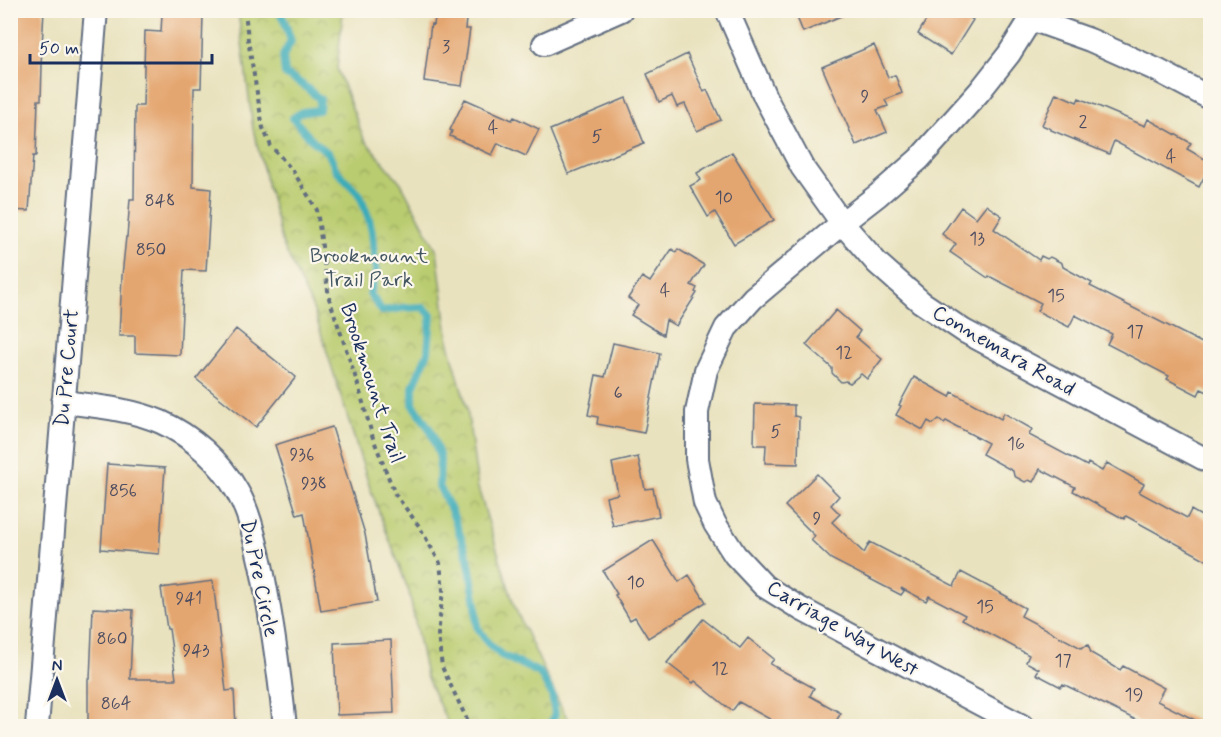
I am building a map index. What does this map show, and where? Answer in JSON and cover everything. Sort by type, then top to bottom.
[{"type":"street","name":"Du Pre Court","points":[[37,726],[96,10]]},
{"type":"street","points":[[544,44],[621,10]]},
{"type":"street","name":"Connemara Road","points":[[727,10],[765,97],[802,167],[842,223],[878,263],[921,302],[964,331],[1210,462]]},
{"type":"street","points":[[1031,15],[1157,70],[1210,98]]},
{"type":"street","name":"Carriage Way West","points":[[1022,726],[986,718],[764,586],[735,555],[715,524],[705,503],[697,459],[697,412],[706,370],[726,328],[753,298],[919,159],[979,92],[1009,54],[1031,15]]},
{"type":"street","name":"Du Pre Circle","points":[[63,402],[134,413],[160,422],[186,436],[207,452],[234,485],[250,521],[265,583],[285,726]]},
{"type":"path","name":"Brookmount Trail","points":[[245,10],[263,128],[270,146],[293,171],[317,210],[329,298],[373,438],[395,494],[419,526],[440,563],[443,590],[438,635],[442,668],[470,726]]},
{"type":"green space","name":"Brookmount Trail Park","points":[[238,11],[343,11],[337,69],[364,139],[401,183],[437,251],[449,344],[467,408],[478,488],[515,608],[563,711],[573,726],[449,726],[426,676],[409,592],[370,488],[314,311],[283,245],[253,129]]},
{"type":"building","points":[[10,10],[44,10],[41,100],[38,100],[36,156],[33,156],[29,211],[10,210]]},
{"type":"building","points":[[436,10],[467,10],[465,29],[470,29],[462,86],[424,81],[431,24],[434,25]]},
{"type":"building","points":[[794,10],[853,10],[853,11],[803,32]]},
{"type":"building","points":[[932,10],[958,10],[973,20],[951,55],[918,34]]},
{"type":"building","points":[[162,14],[203,15],[201,88],[194,88],[193,187],[211,189],[206,271],[184,270],[180,355],[135,353],[135,336],[119,336],[122,276],[130,199],[134,199],[135,106],[143,106],[145,31],[161,32]]},
{"type":"building","points":[[874,45],[888,77],[895,75],[902,93],[885,100],[888,106],[877,110],[887,132],[856,145],[822,67]]},
{"type":"building","points":[[687,54],[704,92],[707,90],[721,120],[697,131],[685,104],[677,107],[672,96],[659,102],[647,74]]},
{"type":"building","points":[[1056,93],[1077,102],[1079,98],[1145,126],[1148,119],[1191,143],[1187,149],[1210,162],[1199,187],[1114,141],[1109,154],[1042,125]]},
{"type":"building","points":[[626,98],[644,143],[568,174],[550,130]]},
{"type":"building","points":[[465,99],[512,120],[514,117],[539,129],[526,156],[498,143],[492,155],[450,136],[452,131],[450,130]]},
{"type":"building","points":[[732,152],[774,220],[734,244],[715,212],[708,217],[690,186],[701,180],[697,173]]},
{"type":"building","points":[[986,205],[1002,216],[994,229],[1039,260],[1041,256],[1047,259],[1050,257],[1062,263],[1063,267],[1092,283],[1090,286],[1210,347],[1210,393],[1201,389],[1198,395],[1167,379],[1169,376],[1107,344],[1112,334],[1075,315],[1069,327],[1037,311],[1041,303],[989,276],[988,278],[950,252],[956,244],[942,234],[961,207],[976,218]]},
{"type":"building","points":[[672,249],[676,252],[678,249],[704,265],[691,285],[697,288],[695,292],[697,293],[676,326],[666,320],[663,335],[631,315],[638,305],[628,298],[642,277],[650,282]]},
{"type":"building","points":[[836,310],[860,331],[856,337],[882,359],[867,379],[861,374],[850,383],[841,382],[832,373],[832,368],[806,345]]},
{"type":"building","points":[[236,329],[296,377],[256,427],[196,379]]},
{"type":"building","points":[[613,343],[660,353],[644,433],[597,424],[598,417],[588,415],[596,375],[605,377]]},
{"type":"building","points":[[914,377],[950,397],[952,392],[1001,419],[1004,413],[1032,429],[1029,435],[1087,466],[1088,463],[1102,471],[1107,463],[1144,484],[1139,492],[1187,518],[1191,510],[1210,521],[1210,562],[1126,516],[1124,519],[1073,491],[1075,487],[1040,469],[1033,482],[1029,480],[1025,482],[1014,476],[1013,471],[982,454],[988,443],[946,421],[944,423],[939,419],[933,424],[928,421],[923,430],[896,415]]},
{"type":"building","points":[[755,404],[794,405],[794,416],[799,417],[798,464],[765,463],[766,445],[754,445]]},
{"type":"building","points":[[332,427],[365,534],[377,602],[321,611],[304,513],[297,515],[275,445]]},
{"type":"building","points":[[638,457],[645,489],[653,488],[659,516],[613,526],[606,497],[618,494],[612,463]]},
{"type":"building","points":[[107,464],[165,468],[159,554],[101,549]]},
{"type":"building","points":[[817,474],[839,496],[831,505],[840,514],[832,522],[864,553],[870,542],[954,586],[961,572],[1025,608],[1021,616],[1081,648],[1088,645],[1091,653],[1120,670],[1123,666],[1164,688],[1157,701],[1207,726],[1148,726],[1063,684],[1061,687],[1036,674],[1039,669],[1026,662],[1029,655],[962,619],[965,615],[929,596],[926,601],[901,588],[904,591],[901,595],[831,559],[811,540],[815,536],[785,506]]},
{"type":"building","points":[[653,540],[679,582],[689,575],[706,602],[648,638],[635,617],[630,620],[603,571]]},
{"type":"building","points":[[213,581],[226,691],[234,690],[236,726],[88,726],[88,679],[90,679],[93,608],[133,610],[130,679],[176,679],[161,588]]},
{"type":"building","points":[[703,619],[740,648],[748,638],[774,659],[770,664],[814,688],[810,696],[841,713],[833,726],[782,726],[739,702],[732,711],[695,681],[693,683],[667,663]]},
{"type":"building","points":[[391,640],[394,713],[337,715],[334,643]]},
{"type":"waterway","points":[[278,10],[291,41],[283,56],[285,74],[320,99],[319,110],[302,112],[293,118],[310,138],[329,154],[336,170],[360,195],[369,219],[376,272],[370,294],[382,311],[423,307],[431,315],[428,352],[413,387],[413,404],[431,431],[440,458],[439,486],[452,512],[468,558],[476,604],[477,627],[488,643],[501,655],[540,673],[552,695],[555,714],[550,726]]}]
